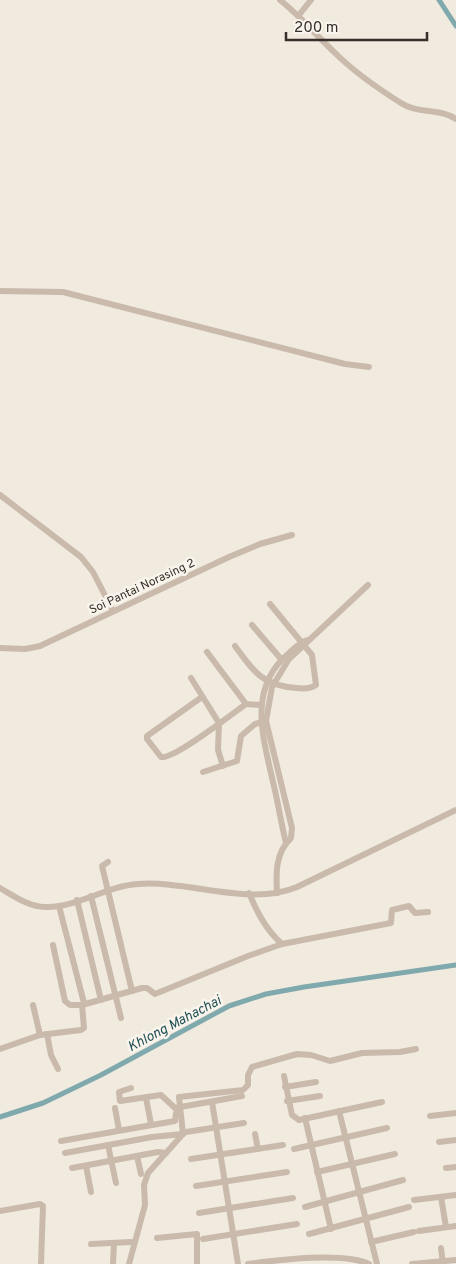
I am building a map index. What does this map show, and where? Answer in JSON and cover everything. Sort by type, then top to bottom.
[{"type":"street","points":[[280,0],[299,15],[352,68],[402,104],[418,110],[442,113],[456,119]]},
{"type":"street","points":[[299,15],[311,0]]},
{"type":"street","points":[[0,291],[63,292],[345,364],[369,367]]},
{"type":"street","points":[[0,495],[81,557],[93,572],[114,611]]},
{"type":"street","name":"Soi Pantai Norasing 2","points":[[0,648],[25,649],[40,646],[260,544],[292,535]]},
{"type":"street","points":[[203,772],[236,762],[241,736],[263,722],[270,684],[281,668],[305,642],[368,585]]},
{"type":"street","points":[[235,646],[270,684],[306,689],[316,685],[312,655],[305,642],[270,604]]},
{"type":"street","points":[[252,625],[281,659]]},
{"type":"street","points":[[277,893],[276,869],[286,843],[291,838],[292,828],[263,722],[261,705],[281,659],[305,642]]},
{"type":"street","points":[[207,652],[246,704]]},
{"type":"street","points":[[191,678],[219,723],[218,750],[223,766]]},
{"type":"street","points":[[202,697],[147,736],[147,740],[161,757],[167,758],[246,704],[261,705]]},
{"type":"street","points":[[0,888],[36,906],[60,906],[109,891],[146,884],[249,894],[277,893],[297,887],[456,810]]},
{"type":"street","points":[[108,862],[103,863],[102,866],[132,991]]},
{"type":"street","points":[[249,894],[272,936],[282,944]]},
{"type":"street","points":[[91,896],[121,1018]]},
{"type":"street","points":[[77,900],[101,1000]]},
{"type":"street","points":[[0,1049],[43,1034],[84,1028],[83,1004],[60,906]]},
{"type":"street","points":[[53,946],[65,1001],[70,1005],[83,1004],[148,988],[156,994],[282,944],[391,923],[392,910],[406,906],[411,907],[415,913],[428,912]]},
{"type":"street","points":[[33,1004],[51,1055],[58,1069]]},
{"type":"street","points":[[61,1141],[177,1120],[180,1096],[243,1090],[248,1085],[248,1075],[252,1067],[297,1054],[311,1055],[330,1061],[362,1053],[416,1049]]},
{"type":"street","points":[[284,1076],[288,1101],[294,1118],[299,1120],[382,1102]]},
{"type":"street","points":[[285,1086],[316,1082]]},
{"type":"street","points":[[131,1088],[119,1092],[120,1101],[164,1096],[170,1105],[177,1108],[242,1096]]},
{"type":"street","points":[[288,1101],[320,1096]]},
{"type":"street","points":[[146,1098],[152,1137]]},
{"type":"street","points":[[212,1102],[218,1127],[238,1264]]},
{"type":"street","points":[[115,1108],[119,1130]]},
{"type":"street","points":[[177,1108],[184,1133]]},
{"type":"street","points":[[339,1111],[377,1264]]},
{"type":"street","points":[[430,1116],[456,1113]]},
{"type":"street","points":[[305,1118],[316,1172],[331,1229]]},
{"type":"street","points":[[65,1153],[244,1123]]},
{"type":"street","points":[[294,1149],[388,1128]]},
{"type":"street","points":[[130,1264],[145,1205],[144,1181],[148,1173],[184,1133]]},
{"type":"street","points":[[255,1134],[258,1149]]},
{"type":"street","points":[[439,1142],[456,1140]]},
{"type":"street","points":[[108,1145],[116,1183]]},
{"type":"street","points":[[190,1159],[283,1145]]},
{"type":"street","points":[[72,1168],[137,1156],[166,1153]]},
{"type":"street","points":[[316,1172],[395,1154]]},
{"type":"street","points":[[137,1156],[141,1174]]},
{"type":"street","points":[[86,1166],[91,1192]]},
{"type":"street","points":[[446,1168],[456,1166]]},
{"type":"street","points":[[196,1186],[287,1172]]},
{"type":"street","points":[[305,1207],[402,1180]]},
{"type":"street","points":[[414,1200],[456,1196]]},
{"type":"street","points":[[441,1197],[446,1227]]},
{"type":"street","points":[[199,1213],[293,1198]]},
{"type":"street","points":[[0,1211],[40,1204],[43,1206],[42,1264]]},
{"type":"street","points":[[309,1234],[409,1207]]},
{"type":"street","points":[[203,1239],[297,1224]]},
{"type":"street","points":[[371,1242],[417,1231],[456,1226]]},
{"type":"street","points":[[157,1238],[197,1234],[197,1264]]},
{"type":"street","points":[[92,1244],[131,1242]]},
{"type":"street","points":[[113,1264],[114,1243]]},
{"type":"street","points":[[441,1248],[443,1262]]},
{"type":"street","points":[[248,1264],[292,1259],[322,1261],[359,1260],[369,1264]]},
{"type":"street","points":[[412,1264],[456,1260]]},
{"type":"waterway","points":[[439,0],[456,26]]},
{"type":"waterway","name":"Khlong Mahachai","points":[[0,1117],[43,1103],[101,1075],[229,1006],[266,994],[304,987],[456,965]]}]
